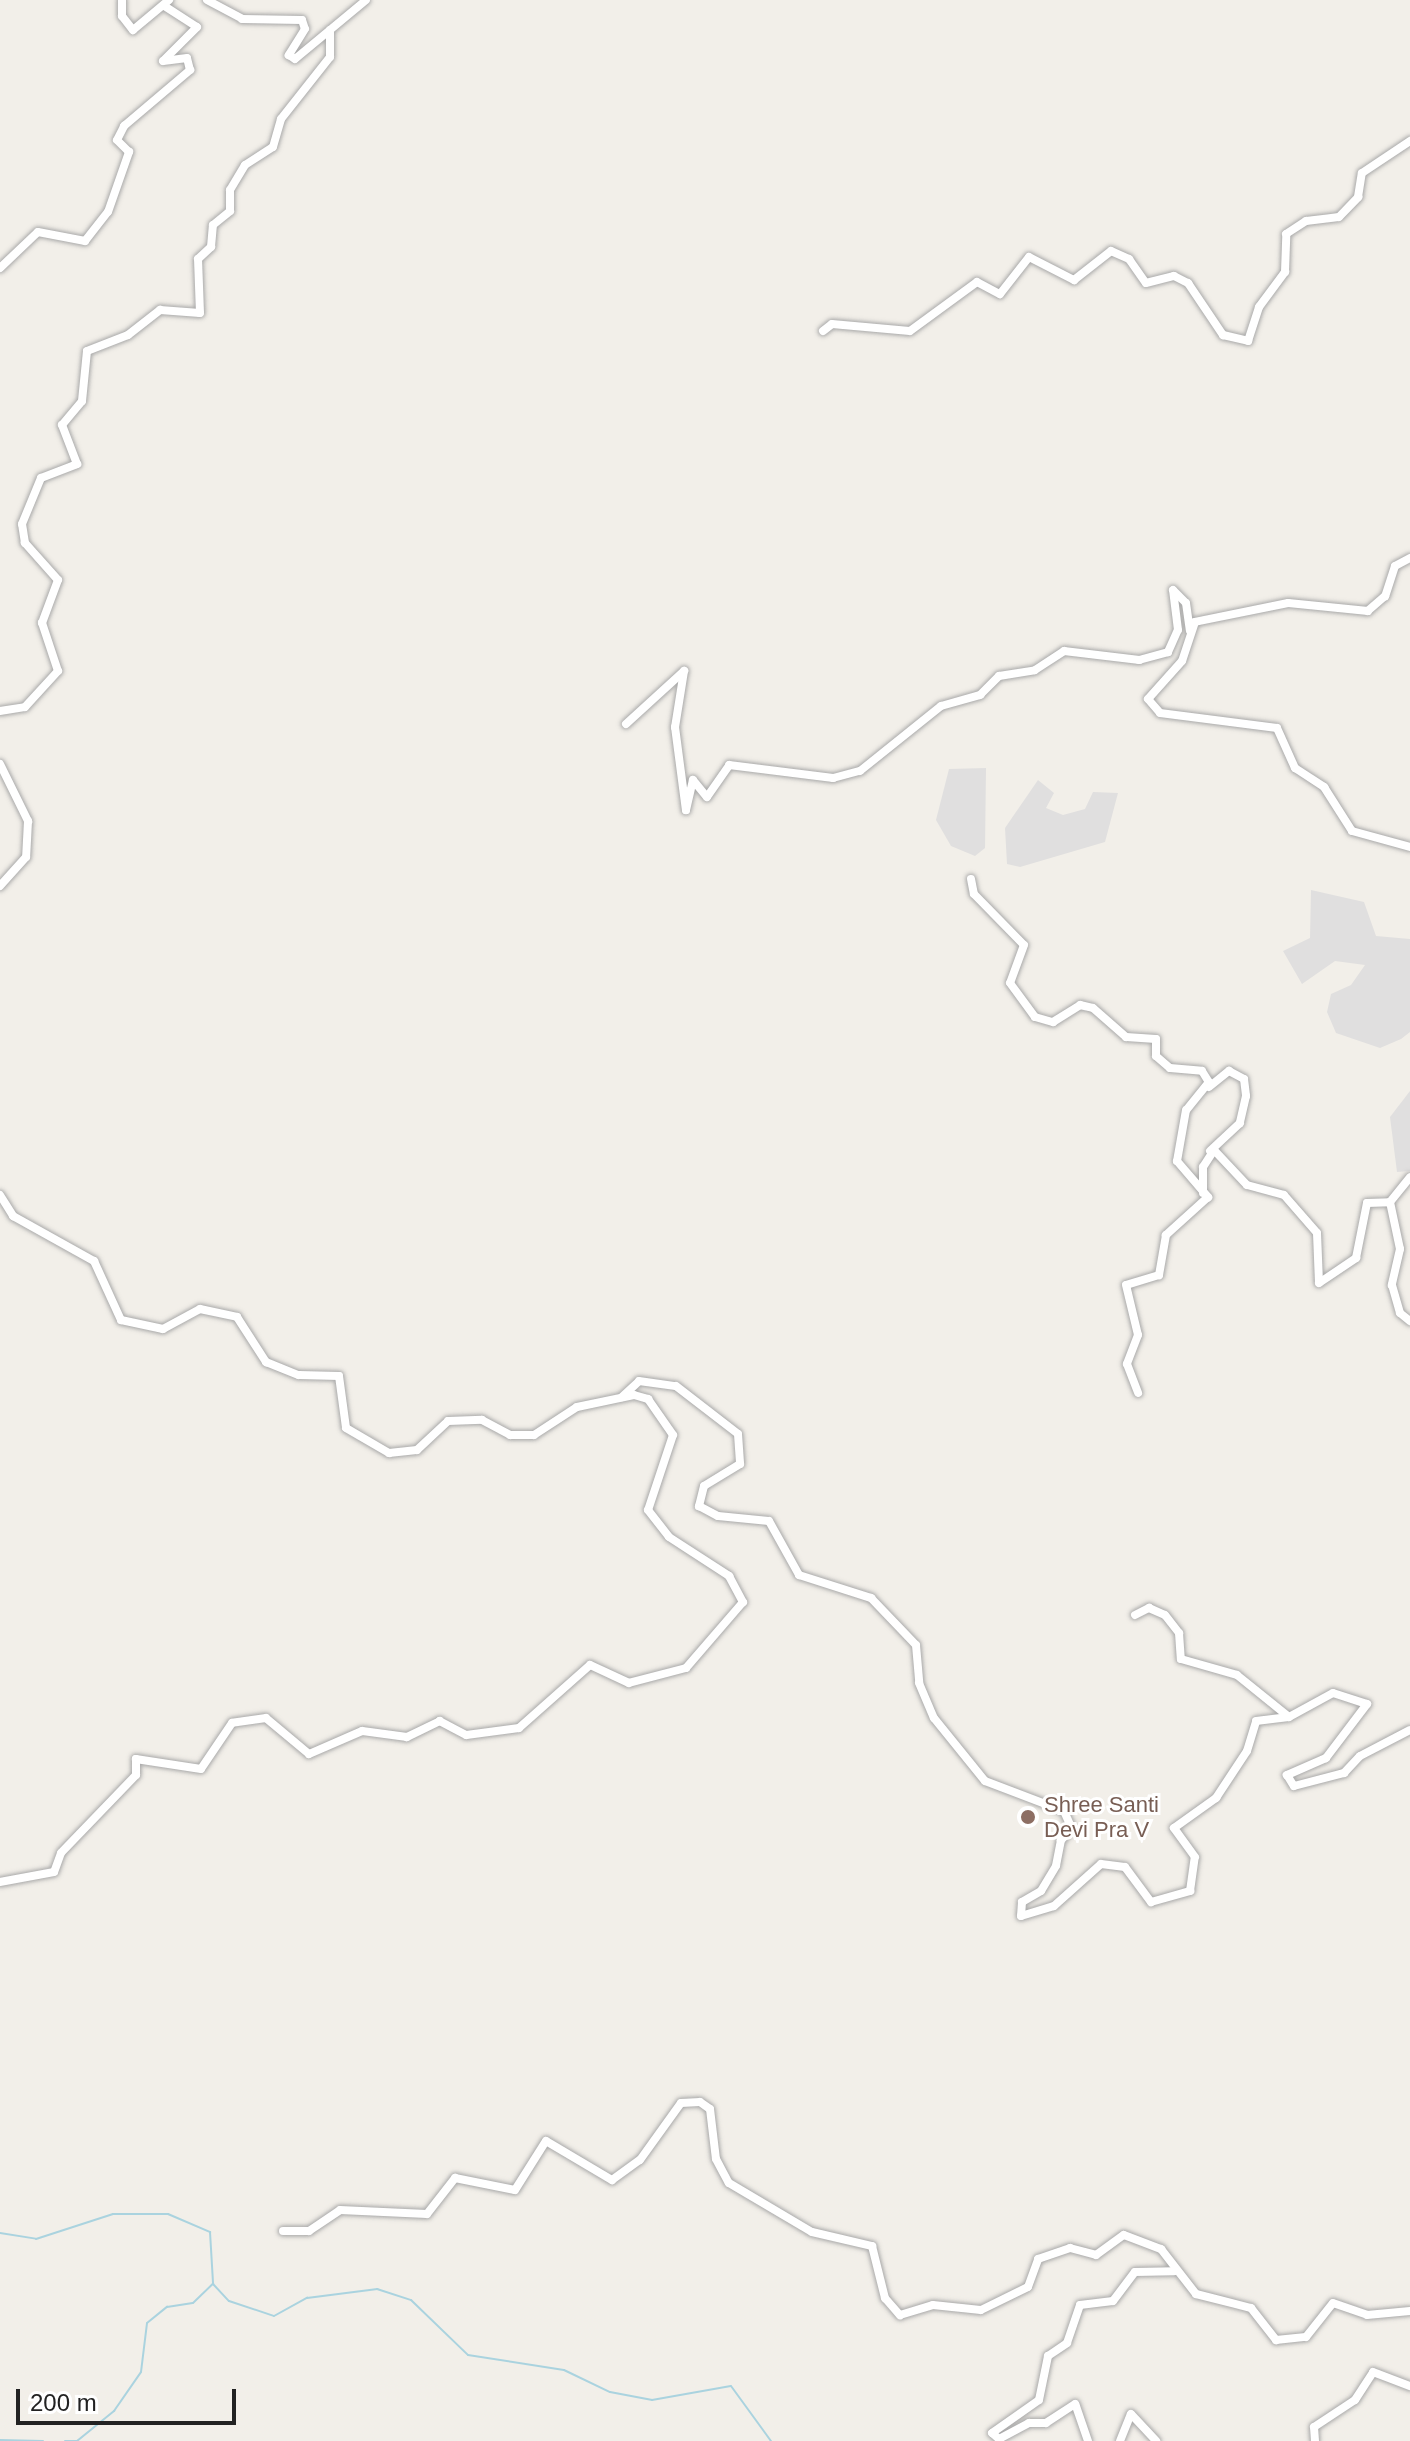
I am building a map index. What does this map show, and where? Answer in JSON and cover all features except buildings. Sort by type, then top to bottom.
[{"type":"street","points":[[0,268],[38,232],[85,241],[108,212],[129,152],[117,140],[124,126],[190,70],[187,58],[163,61],[197,27],[166,2],[133,30],[122,16],[122,0]]},
{"type":"street","points":[[207,0],[242,19],[302,20],[305,29],[289,55],[295,59],[366,0]]},
{"type":"street","points":[[0,711],[25,707],[58,671],[42,623],[58,580],[25,543],[22,524],[41,478],[77,464],[62,425],[82,401],[87,351],[128,335],[160,310],[200,313],[198,259],[211,247],[213,225],[230,211],[230,190],[245,165],[273,147],[281,119],[327,63],[330,30]]},
{"type":"street","points":[[823,331],[832,324],[910,331],[977,282],[1005,292],[1029,257],[1074,280],[1111,251],[1129,259],[1146,283],[1174,276],[1188,283],[1223,335],[1248,341],[1259,307],[1285,272],[1286,234],[1306,221],[1339,217],[1358,197],[1362,173],[1410,141]]},
{"type":"street","points":[[1190,631],[1203,618],[1288,603],[1368,611],[1385,596],[1395,566],[1410,558]]},
{"type":"street","points":[[626,724],[684,671],[675,727],[686,810],[693,780],[707,797],[729,765],[833,778],[860,771],[941,706],[980,695],[999,676],[1035,670],[1064,651],[1139,660],[1168,652],[1178,630],[1173,590],[1186,603],[1190,631],[1182,661],[1151,688],[1154,707],[1277,728],[1295,768],[1324,787],[1352,831],[1410,847]]},
{"type":"street","points":[[0,764],[28,821],[26,857],[0,886]]},
{"type":"street","points":[[971,879],[974,894],[1024,945],[1010,983],[1028,1011],[1053,1022],[1080,1005],[1093,1008],[1126,1037],[1156,1039],[1160,1061],[1202,1071],[1208,1089]]},
{"type":"street","points":[[1138,1393],[1127,1364],[1138,1335],[1127,1280],[1159,1275],[1166,1235],[1205,1204],[1203,1193],[1210,1151],[1240,1123],[1246,1096],[1244,1079],[1229,1071],[1186,1110],[1177,1161],[1203,1193]]},
{"type":"street","points":[[1210,1151],[1247,1185],[1284,1195],[1317,1233],[1319,1283],[1356,1258],[1367,1203],[1390,1202],[1410,1177]]},
{"type":"street","points":[[0,1195],[13,1216],[94,1261],[121,1320],[163,1329],[200,1309],[237,1317],[266,1362],[299,1375],[339,1376],[346,1428],[389,1453],[417,1450],[448,1421],[482,1420],[510,1435],[534,1435],[577,1407],[622,1397],[648,1399],[672,1426],[673,1443],[648,1510],[669,1537],[729,1576],[743,1602],[686,1668],[629,1683],[590,1665],[550,1707],[514,1729],[466,1735],[440,1721],[407,1737],[362,1731],[309,1754],[276,1719],[232,1723],[201,1769],[136,1759],[136,1775],[61,1853],[49,1877],[0,1882]]},
{"type":"street","points":[[1390,1202],[1400,1249],[1392,1285],[1400,1313],[1410,1321]]},
{"type":"street","points":[[622,1397],[639,1381],[676,1386],[738,1434],[740,1464],[704,1486],[699,1506],[718,1516],[769,1521],[799,1575],[871,1598],[916,1645],[919,1683],[934,1718],[979,1774],[997,1792],[1045,1800],[1064,1811],[1072,1829],[1061,1840],[1056,1866],[1041,1891],[1022,1902],[1021,1916],[1054,1906],[1101,1864],[1125,1867],[1146,1900],[1186,1894],[1197,1869],[1177,1823],[1216,1798],[1247,1751],[1256,1721],[1289,1717],[1333,1693],[1356,1696],[1368,1709],[1345,1727],[1326,1758],[1290,1772],[1286,1779],[1294,1786],[1344,1773],[1360,1756],[1410,1730]]},
{"type":"street","points":[[1135,1615],[1149,1608],[1165,1615],[1179,1633],[1181,1659],[1237,1675],[1289,1717]]},
{"type":"street","points":[[283,2231],[309,2231],[340,2210],[427,2214],[455,2178],[515,2190],[546,2141],[612,2180],[640,2160],[681,2103],[700,2102],[710,2109],[716,2159],[729,2183],[812,2232],[872,2246],[885,2298],[900,2315],[933,2305],[981,2310],[1028,2287],[1038,2259],[1070,2248],[1096,2255],[1124,2235],[1154,2244],[1196,2294],[1251,2308],[1276,2340],[1306,2337],[1333,2303],[1367,2315],[1410,2311]]},
{"type":"street","points":[[1088,2441],[1075,2404],[1046,2423],[1029,2423],[999,2439],[992,2433],[1039,2400],[1048,2356],[1067,2343],[1080,2305],[1113,2301],[1135,2272],[1175,2271]]},
{"type":"street","points":[[1315,2441],[1314,2427],[1355,2400],[1373,2372],[1410,2386]]},
{"type":"street","points":[[1120,2441],[1131,2414],[1156,2441]]},
{"type":"shaded area","points":[[986,768],[985,848],[975,856],[951,846],[936,820],[949,769]]},
{"type":"shaded area","points":[[1038,780],[1054,793],[1046,808],[1063,815],[1085,809],[1093,792],[1118,793],[1105,842],[1020,867],[1007,864],[1005,828]]},
{"type":"shaded area","points":[[1311,890],[1364,902],[1376,936],[1410,939],[1410,1032],[1401,1039],[1380,1048],[1336,1033],[1327,1012],[1331,994],[1351,985],[1365,965],[1335,961],[1302,984],[1283,951],[1310,938]]},
{"type":"shaded area","points":[[1410,1091],[1410,1171],[1397,1172],[1390,1117]]},
{"type":"waterway","points":[[0,2233],[36,2239],[113,2214],[168,2214],[210,2232],[213,2283]]},
{"type":"waterway","points":[[65,2441],[77,2441],[114,2411],[141,2372],[147,2323],[167,2307],[193,2303],[213,2284],[229,2301],[274,2316],[307,2298],[377,2289],[411,2300],[468,2355],[564,2370],[610,2392],[652,2400],[731,2386],[771,2441]]},
{"type":"waterway","points":[[0,2440],[43,2441]]},
{"type":"place","name":"Shree Santi Devi Pra V","points":[[1028,1817]]}]
